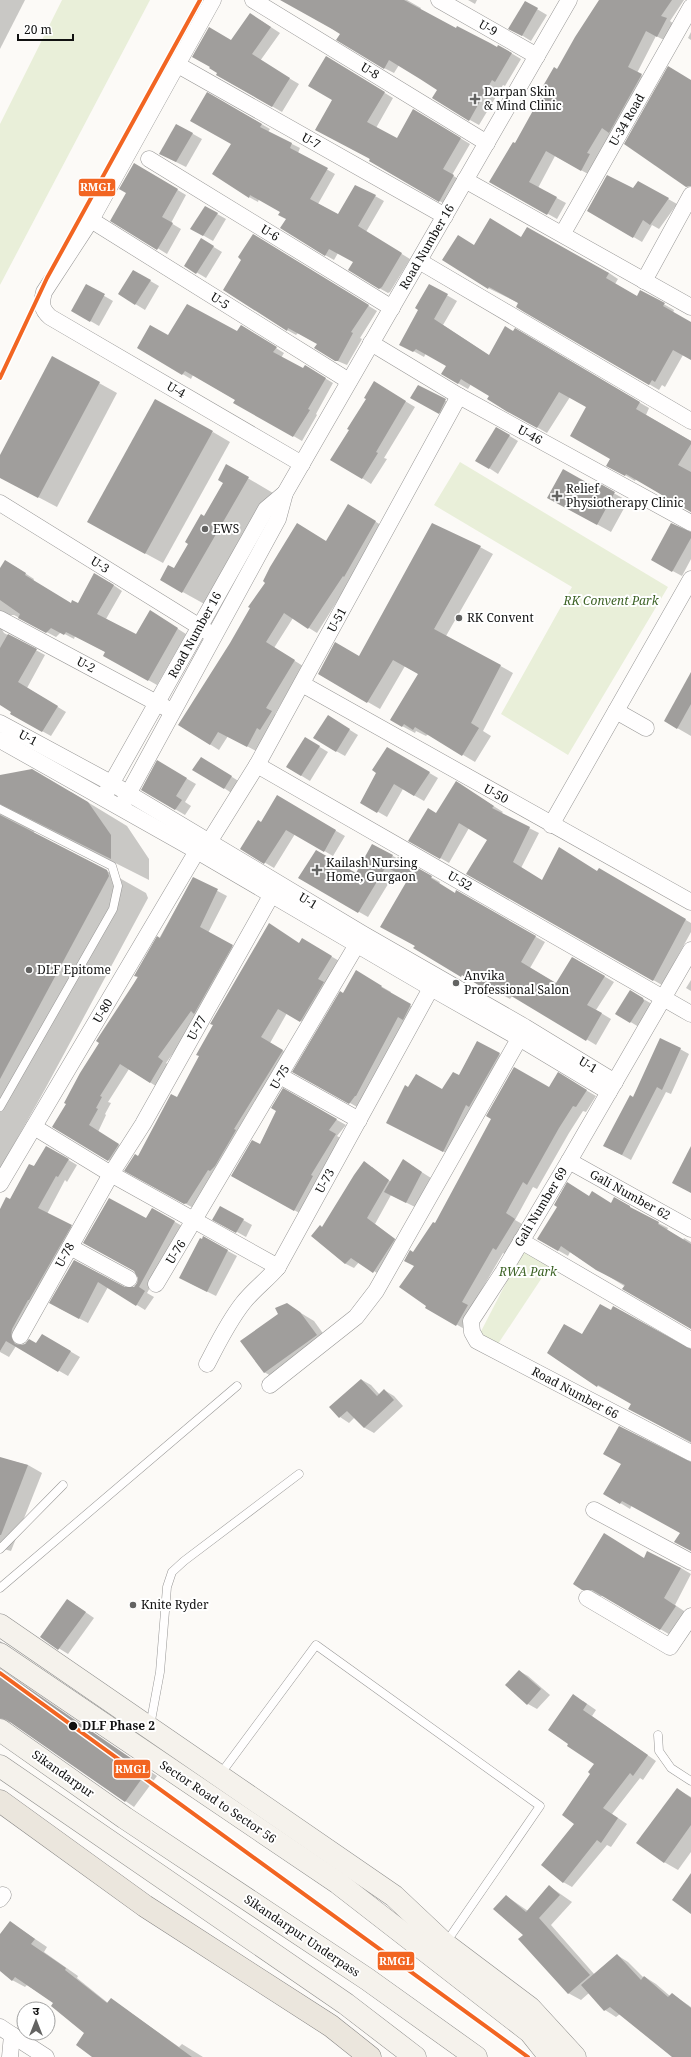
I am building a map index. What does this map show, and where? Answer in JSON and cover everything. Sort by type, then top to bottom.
[{"type":"main road","points":[[0,1801],[145,1906],[330,2026],[370,2057]]},
{"type":"street","points":[[92,220],[213,0]]},
{"type":"street","name":"U-8","points":[[253,0],[487,143]]},
{"type":"street","name":"U-9","points":[[438,0],[537,56]]},
{"type":"street","name":"Road Number 16","points":[[125,800],[172,711],[278,519],[285,493],[569,0]]},
{"type":"street","name":"U-34 Road","points":[[563,233],[691,6]]},
{"type":"street","name":"U-7","points":[[178,65],[445,216]]},
{"type":"street","name":"U-6","points":[[149,159],[392,308]]},
{"type":"street","points":[[466,180],[563,233],[691,307]]},
{"type":"street","points":[[644,281],[691,195]]},
{"type":"street","name":"U-4","points":[[92,220],[44,292],[41,302],[44,311],[50,317],[302,464]]},
{"type":"street","name":"U-5","points":[[92,220],[349,381]]},
{"type":"street","points":[[418,261],[691,421]]},
{"type":"street","name":"U-46","points":[[371,343],[459,396],[691,523]]},
{"type":"street","name":"U-51","points":[[203,846],[257,766],[459,396]]},
{"type":"street","name":"Road Number 16","points":[[103,798],[158,704],[199,626],[266,509],[285,493]]},
{"type":"street","name":"U-3","points":[[0,503],[214,636]]},
{"type":"street","points":[[551,825],[691,579]]},
{"type":"street","name":"U-2","points":[[0,619],[172,711]]},
{"type":"street","name":"U-50","points":[[302,684],[551,825],[691,902]]},
{"type":"street","points":[[616,710],[646,728]]},
{"type":"street","name":"U-1","points":[[0,723],[111,783],[125,800],[203,846],[288,888],[431,988],[522,1032]]},
{"type":"street","points":[[0,740],[103,798],[125,800]]},
{"type":"street","name":"U-52","points":[[257,766],[662,996],[691,1014]]},
{"type":"street","name":"U-1","points":[[203,846],[212,859],[272,894],[360,939],[522,1032],[612,1087]]},
{"type":"street","name":"U-80","points":[[0,1184],[203,846]]},
{"type":"street","points":[[272,894],[288,888]]},
{"type":"street","name":"U-77","points":[[111,1174],[143,1124],[272,894]]},
{"type":"street","name":"U-75","points":[[196,1220],[360,939]]},
{"type":"street","name":"Gali Number 69","points":[[471,1321],[569,1161],[662,996],[691,950]]},
{"type":"street","name":"U-73","points":[[207,1364],[229,1322],[245,1301],[278,1267],[431,988]]},
{"type":"street","points":[[270,1385],[356,1317],[376,1291],[522,1032]]},
{"type":"street","points":[[280,1076],[359,1120]]},
{"type":"street","points":[[34,1127],[111,1174],[278,1267]]},
{"type":"street","name":"Gali Number 62","points":[[569,1161],[691,1229]]},
{"type":"street","name":"U-78","points":[[20,1336],[111,1174]]},
{"type":"street","name":"U-76","points":[[156,1284],[196,1220]]},
{"type":"street","points":[[521,1241],[691,1340]]},
{"type":"street","points":[[70,1247],[129,1279]]},
{"type":"street","name":"Road Number 66","points":[[471,1321],[472,1332],[477,1341],[691,1453]]},
{"type":"street","points":[[594,1510],[691,1562]]},
{"type":"street","points":[[587,1598],[670,1647],[691,1616]]},
{"type":"street","points":[[0,1625],[394,1896],[445,1944],[530,2008],[575,2057]]},
{"type":"street","name":"Sector Road to Sector 56","points":[[0,1654],[338,1883]]},
{"type":"street","points":[[144,1725],[156,1759]]},
{"type":"street","name":"Sikandarpur","points":[[0,1730],[125,1818]]},
{"type":"street","points":[[0,1766],[346,2004],[415,2057]]},
{"type":"street","name":"Sikandarpur Underpass","points":[[125,1818],[367,1979],[476,2057]]},
{"type":"street","points":[[338,1883],[445,1944]]},
{"type":"street","points":[[338,1883],[530,2032],[550,2057]]},
{"type":"street","points":[[6,2031],[10,2057]]},
{"type":"street","points":[[6,2031],[46,2057]]},
{"type":"lane","points":[[0,808],[112,866],[118,886],[113,909],[0,1107]]},
{"type":"lane","points":[[0,1588],[237,1386]]},
{"type":"lane","points":[[144,1725],[160,1672],[167,1587],[172,1572],[184,1561],[299,1474]]},
{"type":"lane","points":[[0,1549],[62,1485]]},
{"type":"lane","points":[[219,1776],[316,1645],[540,1806],[445,1944]]},
{"type":"lane","points":[[658,1735],[659,1751],[667,1763],[671,1768],[691,1781]]},
{"type":"green space","points":[[62,0],[150,0],[0,285],[0,124]]},
{"type":"green space","name":"RK Convent Park","points":[[460,462],[668,587],[568,755],[501,714],[572,587],[434,505]]},
{"type":"green space","name":"RWA Park","points":[[523,1250],[551,1264],[496,1347],[477,1339]]},
{"type":"building","points":[[280,0],[404,0],[456,28],[457,26],[497,47],[498,45],[512,53],[495,82],[492,80],[469,121],[432,98],[437,90],[420,79],[389,60],[384,69],[336,40],[340,34]]},
{"type":"building","points":[[599,0],[672,0],[661,16],[667,18],[657,37],[646,31],[628,67],[642,74],[609,133],[602,128],[587,153],[590,154],[581,171],[546,151],[529,182],[557,197],[547,215],[489,182],[513,142],[515,143],[546,87],[543,86],[554,67],[557,69],[575,37]]},
{"type":"building","points":[[525,1],[538,8],[522,36],[508,29]]},
{"type":"building","points":[[250,13],[271,27],[252,54],[290,78],[272,107],[216,75],[217,73],[209,68],[210,67],[192,57],[209,27],[231,40]]},
{"type":"building","points":[[326,56],[385,92],[367,122],[397,138],[413,109],[461,138],[443,169],[454,175],[439,202],[369,161],[370,159],[315,130],[332,100],[308,86]]},
{"type":"building","points":[[668,66],[691,80],[691,186],[686,187],[624,144]]},
{"type":"building","points":[[207,92],[262,124],[260,127],[292,143],[290,148],[328,168],[310,199],[338,214],[355,185],[376,195],[358,226],[402,253],[382,287],[379,289],[348,270],[353,262],[329,249],[325,256],[280,228],[286,219],[278,215],[280,212],[250,195],[249,198],[212,174],[231,144],[190,121]]},
{"type":"building","points":[[176,124],[193,133],[176,162],[159,154]]},
{"type":"building","points":[[134,163],[178,189],[162,217],[173,223],[157,250],[110,221],[126,193],[119,189]]},
{"type":"building","points":[[607,175],[633,188],[638,181],[669,198],[650,225],[643,220],[633,238],[587,211]]},
{"type":"building","points":[[205,206],[218,213],[203,236],[190,229]]},
{"type":"building","points":[[490,218],[521,237],[527,227],[609,273],[606,278],[637,296],[640,290],[665,303],[663,306],[691,322],[691,360],[673,350],[655,382],[652,380],[649,385],[516,307],[518,303],[489,287],[488,289],[442,260],[458,235],[474,245]]},
{"type":"building","points":[[253,234],[369,305],[351,332],[353,333],[338,361],[335,361],[314,348],[317,344],[288,328],[287,331],[223,290],[241,260],[238,257]]},
{"type":"building","points":[[201,238],[214,246],[196,274],[184,266]]},
{"type":"building","points":[[133,270],[151,280],[135,305],[118,294]]},
{"type":"building","points":[[86,284],[105,294],[90,322],[71,311]]},
{"type":"building","points":[[429,284],[448,294],[434,319],[489,355],[505,326],[513,331],[515,328],[640,402],[636,409],[691,441],[691,444],[678,465],[691,472],[691,512],[626,474],[625,476],[606,466],[610,459],[570,436],[586,407],[559,392],[537,428],[487,399],[489,396],[461,379],[458,384],[441,374],[446,366],[416,349],[413,352],[399,345],[418,310],[415,308]]},
{"type":"building","points":[[187,304],[237,331],[241,325],[277,347],[273,352],[303,368],[305,365],[326,378],[308,409],[310,410],[293,437],[233,403],[235,400],[185,371],[182,375],[137,348],[150,325],[168,335]]},
{"type":"building","points":[[52,356],[100,382],[38,498],[0,478],[0,455]]},
{"type":"building","points":[[374,381],[406,401],[362,479],[330,460],[349,430],[347,429],[366,399],[364,398]]},
{"type":"building","points":[[418,385],[446,399],[439,414],[410,398]]},
{"type":"building","points":[[155,399],[213,431],[145,554],[87,522]]},
{"type":"building","points":[[496,427],[510,435],[489,469],[475,461]]},
{"type":"building","name":"EWS","points":[[226,464],[249,477],[182,593],[160,580],[168,565],[174,568],[188,544],[185,542],[201,514],[204,516],[223,483],[218,480]]},
{"type":"building","points":[[563,469],[595,487],[597,482],[615,492],[597,525],[547,498]]},
{"type":"building","points":[[348,504],[376,521],[344,577],[343,576],[308,629],[284,613],[266,642],[295,660],[266,708],[272,711],[260,730],[257,728],[247,747],[218,732],[210,745],[178,725],[230,643],[250,608],[248,607],[265,583],[263,581],[270,567],[297,523],[326,541]]},
{"type":"building","points":[[432,523],[481,546],[434,629],[501,665],[471,723],[479,728],[462,756],[415,727],[413,730],[404,724],[402,727],[390,720],[418,674],[393,660],[367,703],[318,674],[335,642],[359,656]]},
{"type":"building","points":[[671,523],[691,532],[691,538],[672,572],[651,560]]},
{"type":"building","points":[[5,560],[26,573],[25,575],[71,603],[72,600],[78,603],[94,573],[114,585],[97,614],[136,634],[150,610],[178,628],[148,681],[103,656],[105,652],[66,632],[64,635],[51,628],[46,633],[18,618],[20,614],[0,600],[0,568]]},
{"type":"building","points":[[8,634],[37,649],[18,682],[58,706],[42,732],[10,714],[11,712],[0,705],[0,648]]},
{"type":"building","points":[[691,672],[691,704],[677,729],[664,721]]},
{"type":"building","points":[[328,715],[350,729],[336,752],[313,738]]},
{"type":"building","points":[[305,737],[320,746],[301,776],[286,767]]},
{"type":"building","points":[[387,747],[430,772],[414,796],[394,784],[377,813],[360,803],[376,773],[372,770]]},
{"type":"building","points":[[201,757],[232,776],[224,789],[192,770]]},
{"type":"building","points":[[157,760],[187,778],[176,796],[182,800],[175,810],[141,790]]},
{"type":"building","points":[[32,769],[88,802],[111,835],[111,859],[0,804],[0,775]]},
{"type":"building","points":[[456,781],[494,806],[492,808],[530,827],[513,862],[542,880],[559,847],[597,871],[599,868],[686,919],[653,981],[466,874],[487,840],[459,823],[440,859],[408,841],[428,808],[436,813]]},
{"type":"building","points":[[277,795],[336,830],[324,852],[286,830],[264,864],[240,849],[258,820],[261,822]]},
{"type":"building","name":"DLF Epitome","points":[[0,815],[107,870],[109,876],[0,1079]]},
{"type":"building","points":[[372,844],[393,855],[358,913],[298,878],[316,850],[356,873]]},
{"type":"building","points":[[398,857],[432,876],[431,878],[455,893],[456,890],[536,936],[521,962],[556,983],[572,957],[605,976],[587,1005],[602,1013],[586,1041],[503,991],[501,995],[486,986],[485,989],[462,975],[461,977],[413,948],[415,946],[380,927],[408,879],[390,869]]},
{"type":"building","points":[[193,877],[218,889],[200,927],[233,945],[194,1014],[191,1011],[158,1057],[163,1061],[150,1083],[120,1064],[100,1096],[102,1097],[96,1108],[98,1109],[89,1125],[119,1144],[108,1161],[52,1127],[66,1104],[64,1103],[80,1073],[99,1043],[96,1041],[138,977],[134,976],[157,936],[160,938]]},
{"type":"building","points":[[269,923],[299,943],[302,938],[332,956],[318,979],[324,982],[300,1022],[278,1009],[261,1037],[283,1050],[234,1129],[236,1130],[215,1166],[210,1171],[208,1170],[187,1203],[184,1204],[124,1171],[135,1154],[138,1156],[171,1094],[177,1097],[199,1056],[196,1055],[213,1025],[210,1024]]},
{"type":"building","points":[[356,970],[382,986],[381,987],[411,1004],[403,1020],[398,1017],[356,1096],[349,1104],[292,1072],[340,991],[343,993]]},
{"type":"building","points":[[630,990],[643,998],[644,1001],[630,1023],[615,1014]]},
{"type":"building","points":[[660,1038],[681,1048],[662,1090],[657,1087],[622,1155],[603,1146],[630,1095],[633,1097]]},
{"type":"building","points":[[477,1041],[500,1053],[469,1107],[466,1105],[443,1152],[386,1123],[405,1085],[408,1087],[416,1074],[442,1089],[453,1072],[459,1075]]},
{"type":"building","points":[[514,1067],[549,1087],[558,1072],[587,1090],[576,1107],[573,1106],[559,1128],[527,1185],[523,1182],[506,1213],[515,1219],[496,1250],[493,1248],[462,1302],[468,1305],[456,1326],[425,1308],[426,1306],[399,1287],[414,1266],[404,1261],[410,1250],[413,1252],[433,1222],[435,1223],[491,1119],[486,1116]]},
{"type":"building","points":[[283,1088],[337,1119],[329,1130],[336,1134],[311,1175],[313,1176],[294,1211],[231,1176],[252,1140],[260,1144],[276,1111],[271,1108]]},
{"type":"building","points":[[46,1146],[69,1159],[58,1177],[56,1176],[38,1208],[72,1225],[12,1329],[11,1336],[15,1344],[20,1345],[25,1344],[29,1339],[36,1343],[42,1334],[71,1351],[58,1372],[6,1341],[0,1351],[0,1209],[6,1197],[10,1199],[29,1164],[34,1166]]},
{"type":"building","points":[[691,1146],[691,1193],[672,1183]]},
{"type":"building","points":[[403,1159],[422,1172],[406,1203],[384,1192]]},
{"type":"building","points":[[364,1161],[389,1180],[367,1218],[395,1239],[373,1273],[351,1258],[345,1264],[311,1236],[320,1225],[322,1227]]},
{"type":"building","points":[[567,1182],[589,1196],[592,1191],[611,1203],[614,1197],[659,1222],[658,1224],[691,1244],[691,1329],[622,1289],[625,1285],[596,1270],[561,1246],[558,1251],[537,1239],[557,1207],[554,1205]]},
{"type":"building","points":[[109,1198],[146,1218],[152,1208],[175,1221],[139,1287],[145,1291],[136,1306],[98,1282],[79,1319],[49,1303],[74,1260],[125,1287],[134,1287],[137,1283],[138,1278],[134,1271],[83,1243]]},
{"type":"building","points":[[220,1206],[244,1219],[236,1233],[212,1220]]},
{"type":"building","points":[[203,1236],[228,1250],[207,1292],[179,1278],[200,1238],[202,1239]]},
{"type":"building","points":[[287,1303],[300,1312],[317,1335],[264,1373],[240,1341],[278,1314],[275,1308]]},
{"type":"building","points":[[600,1304],[611,1310],[613,1306],[691,1349],[691,1442],[628,1409],[631,1404],[598,1385],[597,1387],[547,1353],[564,1324],[582,1334]]},
{"type":"building","points":[[361,1379],[377,1396],[384,1389],[394,1400],[364,1428],[347,1411],[339,1418],[329,1407]]},
{"type":"building","points":[[619,1426],[691,1462],[691,1551],[674,1542],[680,1533],[622,1501],[620,1504],[603,1494],[621,1464],[603,1454]]},
{"type":"building","points":[[0,1457],[28,1465],[1,1535],[0,1535]]},
{"type":"building","points":[[604,1533],[644,1558],[647,1551],[681,1568],[664,1598],[676,1606],[660,1630],[592,1590],[582,1590],[573,1584]]},
{"type":"building","points":[[67,1599],[86,1612],[58,1650],[40,1637]]},
{"type":"building","points":[[0,1669],[148,1770],[125,1802],[7,1720],[0,1718]]},
{"type":"building","points":[[519,1670],[541,1689],[527,1705],[505,1685]]},
{"type":"building","points":[[573,1694],[587,1704],[583,1710],[648,1755],[633,1776],[630,1773],[603,1808],[618,1818],[601,1843],[597,1840],[563,1883],[541,1865],[574,1824],[562,1815],[590,1774],[588,1772],[594,1764],[567,1746],[568,1744],[548,1730]]},
{"type":"building","points":[[677,1788],[691,1798],[691,1825],[664,1863],[636,1843]]},
{"type":"building","points":[[691,1873],[691,1914],[672,1900]]},
{"type":"building","points":[[549,1885],[560,1895],[539,1918],[590,1975],[568,1994],[518,1939],[523,1935],[493,1909],[506,1895],[526,1912]]},
{"type":"building","points":[[10,1921],[35,1939],[31,1944],[66,1968],[65,1970],[107,2003],[111,1998],[192,2057],[92,2057],[76,2045],[84,2033],[56,2010],[56,2001],[50,2001],[15,1977],[12,1981],[0,1971],[0,1934]]},
{"type":"building","points":[[617,1954],[641,1980],[644,1976],[668,1997],[672,1993],[691,2008],[691,2057],[672,2057],[610,2007],[604,2011],[581,1985]]},
{"type":"transit line","name":"RMGL","points":[[0,378],[47,278],[200,0]]},
{"type":"transit line","name":"RMGL","points":[[0,1673],[528,2057]]},
{"type":"place","name":"Darpan Skin & Mind Clinic","points":[[475,99]]},
{"type":"place","name":"Relief Physiotherapy Clinic","points":[[557,496]]},
{"type":"place","name":"EWS","points":[[205,529]]},
{"type":"place","name":"RK Convent","points":[[459,618]]},
{"type":"place","name":"Kailash Nursing Home, Gurgaon","points":[[317,870]]},
{"type":"place","name":"DLF Epitome","points":[[29,970]]},
{"type":"place","name":"Anvika Professional Salon","points":[[456,983]]},
{"type":"place","name":"Knite Ryder","points":[[133,1605]]},
{"type":"place","name":"DLF Phase 2","points":[[73,1726]]}]
